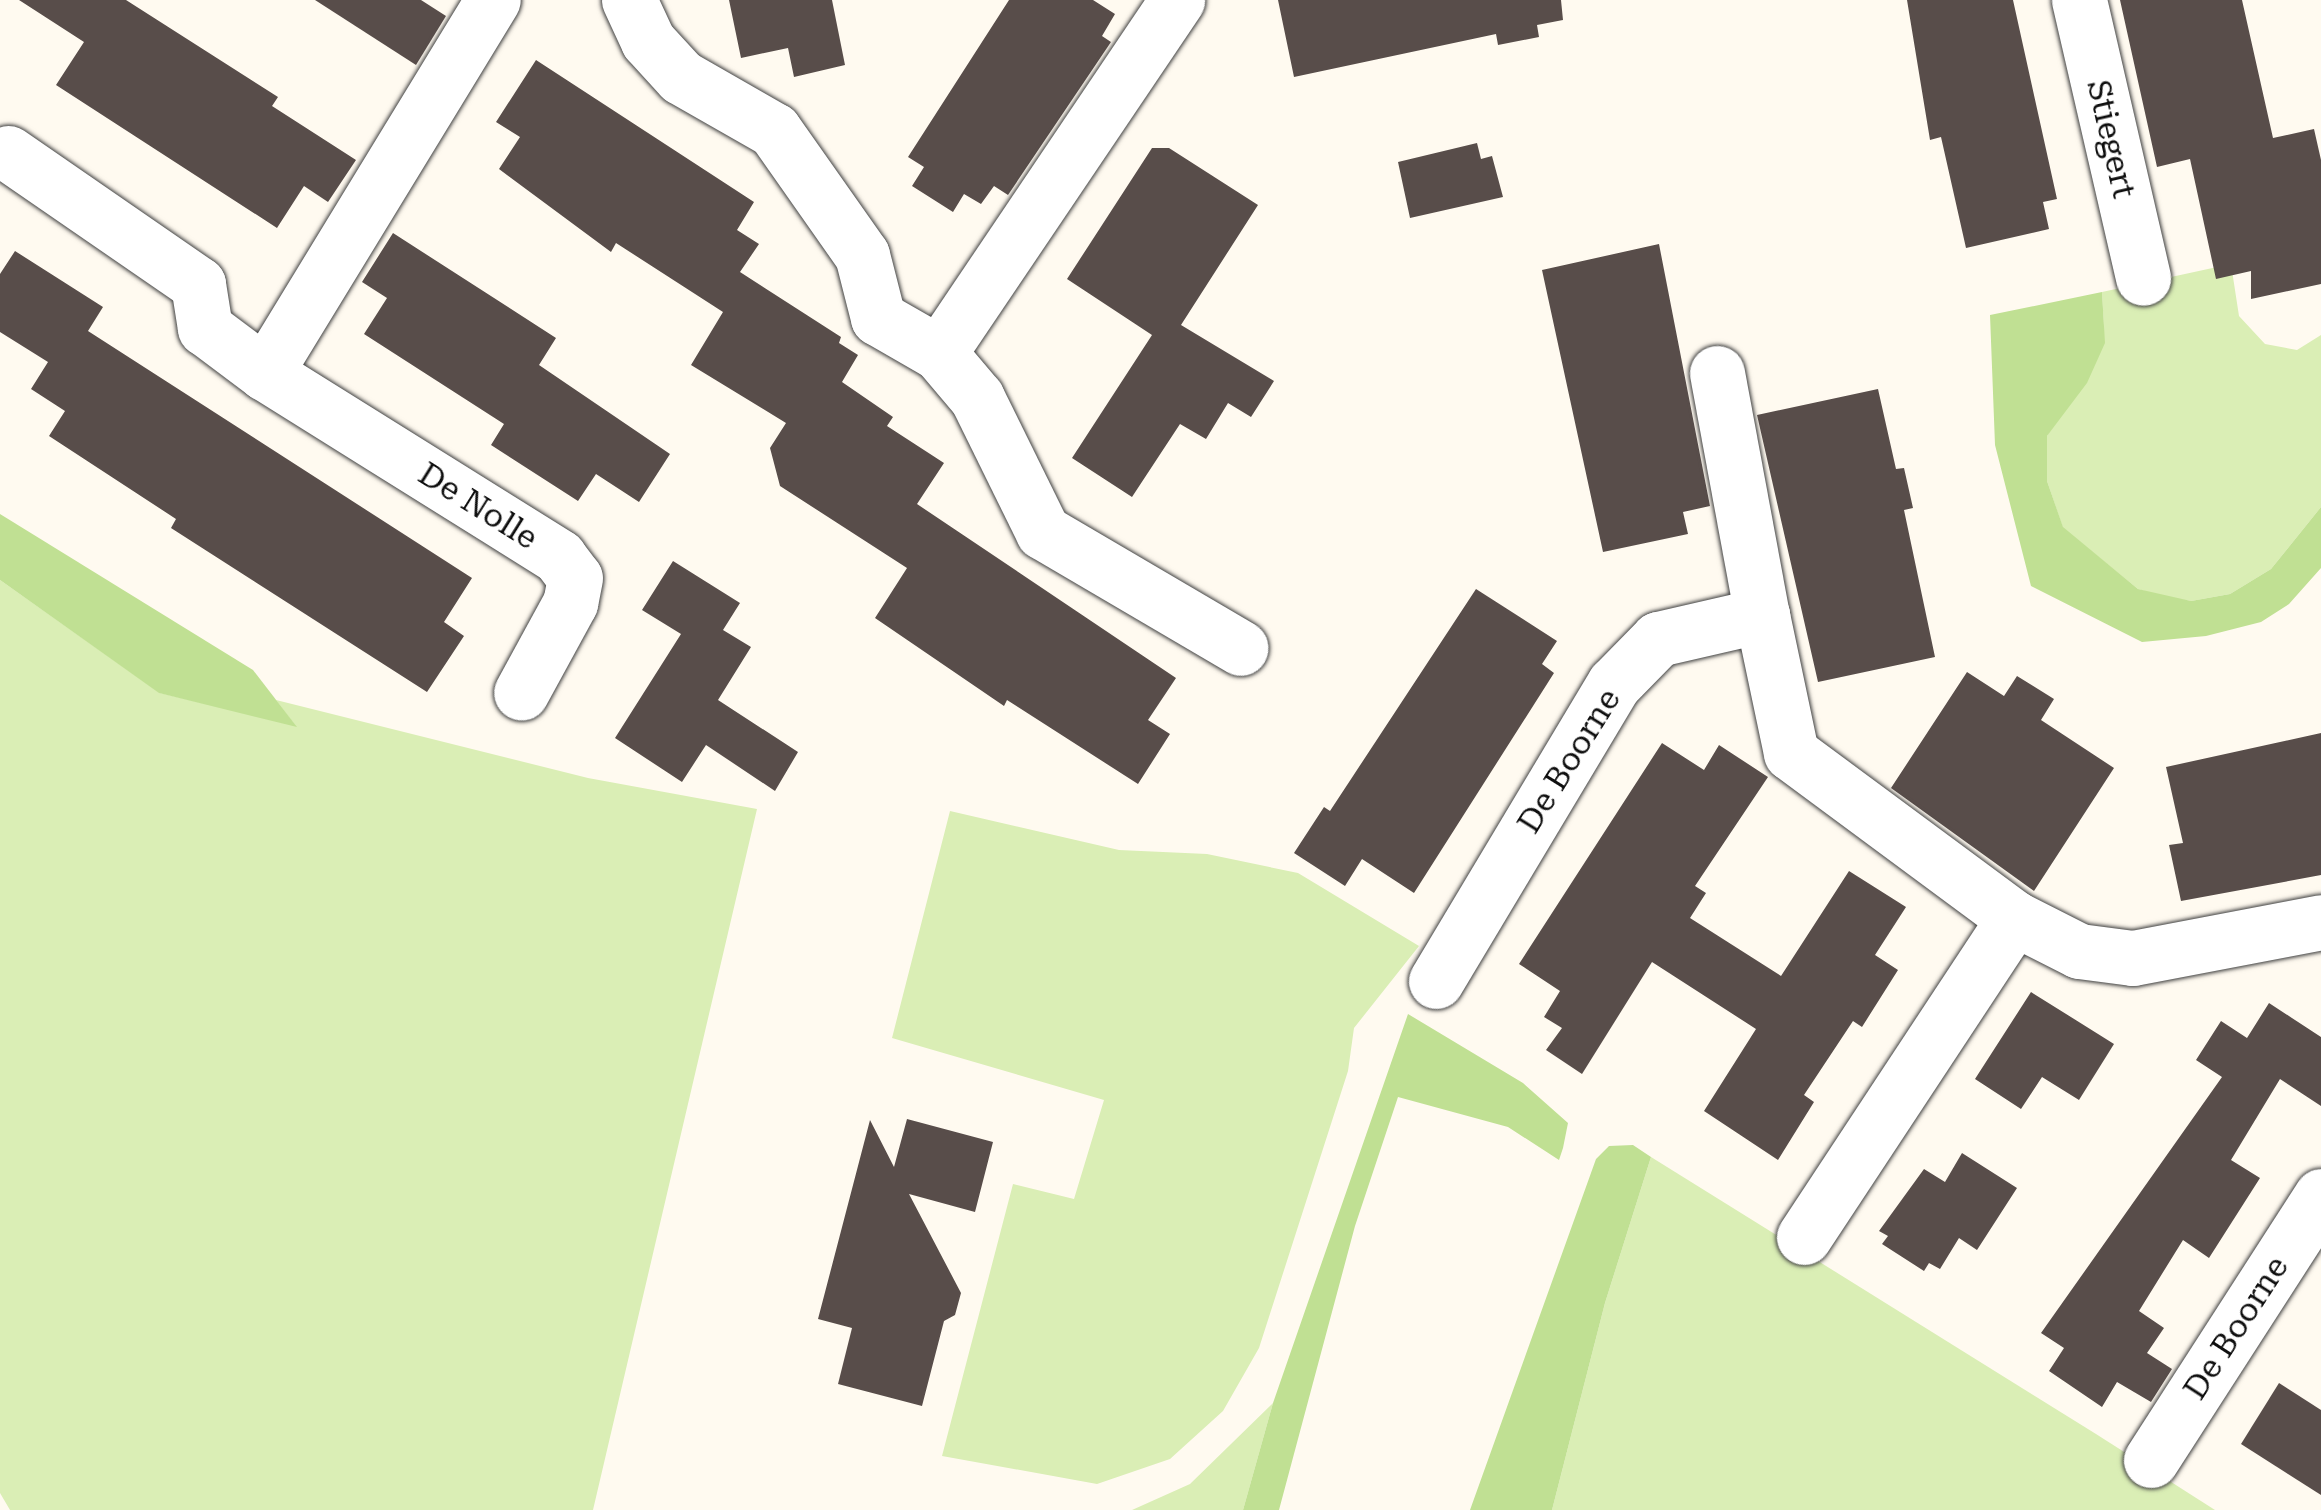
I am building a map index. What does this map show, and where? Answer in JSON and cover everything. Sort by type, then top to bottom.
[{"type":"street","points":[[266,373],[493,0]]},
{"type":"street","points":[[629,0],[648,41],[680,77],[774,130],[862,255],[878,318],[939,354],[977,398],[1043,532],[1241,648]]},
{"type":"street","points":[[939,354],[1177,0]]},
{"type":"street","name":"Stiegert","points":[[2078,0],[2144,278]]},
{"type":"street","name":"De Nolle","points":[[8,154],[198,284],[205,328],[266,373],[559,557],[575,578],[570,604],[521,693]]},
{"type":"street","points":[[1717,373],[1792,754],[2014,918],[2078,951],[2134,958],[2321,922]]},
{"type":"street","name":"De Boorne","points":[[1436,981],[1614,684],[1658,639],[1762,615]]},
{"type":"street","points":[[1804,1237],[2014,918]]},
{"type":"street","name":"De Boorne","points":[[2151,1460],[2321,1196]]},
{"type":"green space","points":[[2231,264],[2239,316],[2265,344],[2297,350],[2321,335],[2321,507],[2271,569],[2230,594],[2191,601],[2164,597],[2138,589],[2063,528],[2047,481],[2047,436],[2104,328],[2102,292]]},
{"type":"green space","points":[[2102,292],[2105,343],[2087,383],[2047,436],[2047,481],[2063,527],[2138,589],[2191,601],[2230,594],[2271,569],[2321,507],[2321,568],[2289,604],[2261,622],[2206,636],[2142,642],[2031,586],[1995,445],[1990,315]]},
{"type":"green space","points":[[0,514],[253,670],[297,727],[159,693],[0,580]]},
{"type":"green space","points":[[0,580],[160,693],[295,725],[276,700],[588,778],[757,809],[593,1510],[10,1510],[0,1493]]},
{"type":"green space","points":[[950,811],[1119,850],[1207,854],[1298,873],[1419,946],[1354,1028],[1348,1071],[1259,1348],[1223,1411],[1170,1459],[1097,1484],[942,1456],[1013,1184],[1074,1199],[1104,1100],[892,1038]]},
{"type":"green space","points":[[1408,1014],[1523,1083],[1568,1123],[1563,1148],[1559,1160],[1508,1127],[1398,1097],[1355,1226],[1279,1510],[1243,1510],[1273,1403]]},
{"type":"green space","points":[[1633,1145],[1651,1157],[1605,1303],[1552,1510],[1470,1510],[1596,1159],[1609,1146]]},
{"type":"green space","points":[[1651,1157],[2215,1510],[1552,1510],[1605,1303]]},
{"type":"green space","points":[[1273,1403],[1243,1510],[1132,1510],[1190,1484]]},
{"type":"building","points":[[19,0],[126,0],[278,97],[272,106],[356,160],[328,202],[304,186],[277,228],[56,85],[84,42]]},
{"type":"building","points":[[315,0],[421,0],[446,16],[416,65]]},
{"type":"building","points":[[729,0],[832,0],[845,65],[794,77],[788,48],[741,58]]},
{"type":"building","points":[[1009,0],[1093,0],[1115,14],[1102,36],[1111,42],[1008,195],[994,186],[981,204],[964,194],[953,212],[912,186],[924,167],[908,157]]},
{"type":"building","points":[[1278,0],[1561,0],[1563,20],[1537,25],[1539,37],[1498,45],[1496,34],[1294,77]]},
{"type":"building","points":[[1907,0],[2013,0],[2057,199],[2043,202],[2049,229],[1966,248],[1941,137],[1930,140]]},
{"type":"building","points":[[2120,0],[2242,0],[2273,138],[2314,129],[2321,160],[2321,284],[2251,299],[2251,271],[2216,279],[2190,159],[2157,167]]},
{"type":"building","points":[[536,60],[754,202],[737,230],[759,244],[740,272],[841,337],[839,343],[858,355],[842,382],[893,417],[887,426],[944,463],[917,504],[1176,678],[1148,720],[1170,734],[1138,784],[1007,700],[1004,706],[875,618],[907,568],[780,486],[770,448],[786,423],[691,365],[723,312],[616,243],[611,252],[499,169],[520,137],[496,122]]},
{"type":"building","points":[[1477,143],[1481,159],[1492,156],[1503,197],[1410,218],[1398,162]]},
{"type":"building","points":[[1152,148],[1169,148],[1258,205],[1181,325],[1274,381],[1251,417],[1228,403],[1206,439],[1180,424],[1132,497],[1072,458],[1152,335],[1067,279]]},
{"type":"building","points":[[393,233],[556,338],[539,365],[670,454],[639,502],[596,474],[578,501],[491,445],[504,424],[364,334],[387,298],[362,282]]},
{"type":"building","points":[[1659,244],[1710,506],[1683,512],[1688,534],[1603,552],[1542,270]]},
{"type":"building","points":[[15,251],[103,307],[88,331],[472,578],[444,622],[464,636],[427,692],[171,528],[176,519],[49,436],[65,411],[31,389],[48,362],[0,332],[0,274]]},
{"type":"building","points":[[1878,389],[1896,469],[1904,468],[1913,508],[1904,510],[1935,657],[1818,682],[1757,415]]},
{"type":"building","points":[[673,561],[740,603],[723,630],[751,647],[718,700],[798,752],[775,791],[706,745],[682,782],[615,738],[681,634],[642,610]]},
{"type":"building","points":[[1476,589],[1557,641],[1542,664],[1554,673],[1414,893],[1362,859],[1345,886],[1294,853],[1324,807],[1330,811]]},
{"type":"building","points":[[1967,672],[2004,696],[2017,676],[2054,699],[2041,720],[2114,768],[2034,891],[1891,788]]},
{"type":"building","points":[[2321,733],[2321,875],[2181,901],[2169,845],[2183,843],[2166,767]]},
{"type":"building","points":[[1662,743],[1704,770],[1719,745],[1768,777],[1695,886],[1706,893],[1690,918],[1781,976],[1849,871],[1906,907],[1875,955],[1898,970],[1862,1027],[1853,1021],[1804,1095],[1814,1102],[1778,1160],[1704,1111],[1756,1029],[1652,962],[1582,1074],[1546,1050],[1562,1028],[1544,1017],[1560,991],[1519,964]]},
{"type":"building","points":[[2031,992],[2114,1044],[2079,1100],[2042,1077],[2021,1109],[1975,1079]]},
{"type":"building","points":[[2269,1003],[2321,1037],[2321,1106],[2280,1079],[2231,1160],[2260,1178],[2209,1258],[2183,1240],[2139,1311],[2164,1328],[2147,1353],[2172,1369],[2151,1402],[2117,1382],[2102,1407],[2049,1371],[2064,1348],[2041,1333],[2222,1077],[2196,1060],[2221,1021],[2247,1038]]},
{"type":"building","points":[[907,1119],[993,1142],[975,1212],[909,1194],[961,1293],[955,1315],[944,1321],[922,1406],[838,1384],[852,1328],[818,1319],[870,1120],[894,1167]]},
{"type":"building","points":[[1962,1153],[2017,1188],[1977,1250],[1959,1238],[1940,1269],[1929,1263],[1924,1271],[1882,1244],[1888,1236],[1879,1231],[1924,1169],[1945,1182]]},
{"type":"building","points":[[2279,1383],[2321,1410],[2321,1495],[2241,1444]]}]
